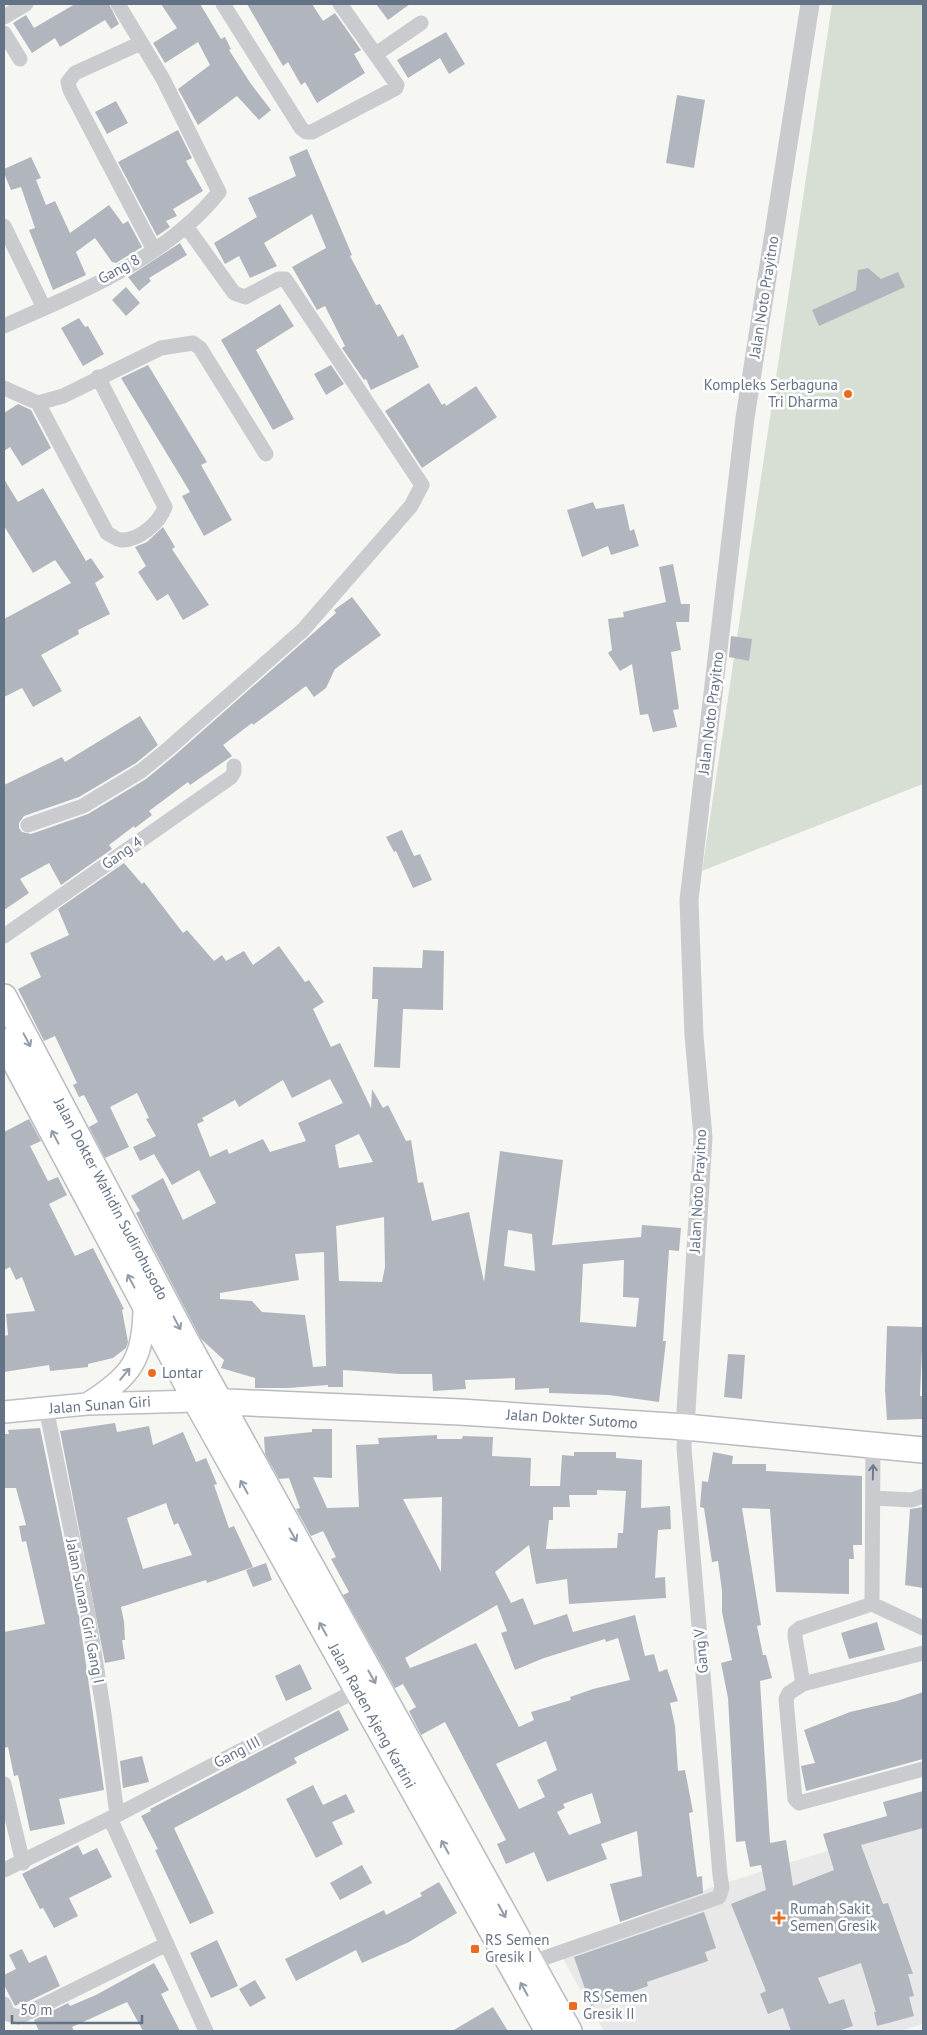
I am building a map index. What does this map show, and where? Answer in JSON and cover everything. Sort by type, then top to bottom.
[{"type":"highway","name":"Jalan Dokter Wahidin Sudirohusodo","points":[[4,997],[207,1400]]},
{"type":"highway","name":"Jalan Dokter Wahidin Sudirohusodo","points":[[4,1041],[144,1306],[207,1400]]},
{"type":"highway","name":"Jalan Dokter Sutomo","points":[[207,1400],[460,1412],[685,1427],[923,1450]]},
{"type":"highway","name":"Jalan Raden Ajeng Kartini","points":[[207,1400],[357,1690],[478,1887],[530,1964],[569,2031]]},
{"type":"highway","name":"Jalan Raden Ajeng Kartini","points":[[207,1400],[478,1887],[548,2031]]},
{"type":"main road","points":[[87,1404],[105,1393],[124,1377],[138,1356],[144,1336],[144,1306]]},
{"type":"main road","name":"Jalan Sunan Giri","points":[[4,1412],[87,1404],[207,1400]]},
{"type":"street","points":[[4,17],[26,4]]},
{"type":"street","points":[[118,4],[141,42],[75,73],[68,82],[70,90],[154,250]]},
{"type":"street","points":[[223,4],[301,128],[306,132],[312,132],[395,90],[397,85],[340,4]]},
{"type":"street","name":"Jalan Noto Prayitno","points":[[685,1427],[703,1137],[694,1036],[689,900],[745,418],[810,4]]},
{"type":"street","points":[[376,54],[421,23]]},
{"type":"street","points":[[4,32],[20,59]]},
{"type":"street","name":"Gang 8","points":[[4,326],[113,274],[154,250],[186,226],[219,191],[163,79],[141,42]]},
{"type":"street","points":[[4,226],[44,308]]},
{"type":"street","points":[[28,825],[83,806],[141,771],[168,749],[303,630],[411,506],[422,486],[285,279],[279,279],[245,297],[239,297],[234,293],[186,226]]},
{"type":"street","points":[[38,403],[63,396],[161,348],[193,342],[200,348],[266,454]]},
{"type":"street","points":[[4,388],[38,403],[107,533],[120,540],[133,538],[156,522],[165,507],[98,378]]},
{"type":"street","name":"Gang 4","points":[[4,936],[231,777],[234,772],[234,766]]},
{"type":"street","name":"Jalan Sunan Giri Gang I","points":[[46,1408],[88,1614],[104,1714],[114,1816],[167,1944],[206,2031]]},
{"type":"street","name":"Gang V","points":[[530,1964],[719,1897],[722,1888],[684,1448],[685,1427]]},
{"type":"street","points":[[872,1604],[873,1445]]},
{"type":"street","points":[[873,1498],[912,1500],[923,1496]]},
{"type":"street","points":[[803,1684],[795,1637],[797,1630],[872,1604],[923,1628]]},
{"type":"street","points":[[923,1653],[803,1684],[789,1693],[786,1699],[795,1799],[798,1802],[923,1769]]},
{"type":"street","name":"Gang III","points":[[4,1870],[23,1863],[357,1690]]},
{"type":"street","points":[[4,1784],[23,1863]]},
{"type":"street","points":[[4,2004],[8,2014],[19,2018],[167,1944]]},
{"type":"shaded area","name":"Kompleks Serbaguna Tri Dharma","points":[[832,4],[923,4],[923,784],[702,871]]},
{"type":"shaded area","name":"Rumah Sakit Semen Gresik","points":[[923,1821],[923,2024],[900,2031],[604,2031],[558,1950],[712,1887]]},
{"type":"building","points":[[75,4],[109,4],[119,24],[111,29],[105,20],[60,47],[55,38],[32,53],[13,23],[26,15],[34,28]]},
{"type":"building","points":[[161,4],[200,4],[221,39],[225,37],[231,49],[229,50],[271,110],[259,120],[237,96],[198,125],[178,89],[210,65],[198,42],[165,63],[153,43],[177,28]]},
{"type":"building","points":[[247,4],[312,4],[323,21],[335,13],[361,50],[354,54],[365,73],[317,103],[305,82],[301,85],[288,62],[283,66]]},
{"type":"building","points":[[376,4],[410,4],[388,20]]},
{"type":"building","points":[[446,32],[465,64],[449,74],[440,58],[408,78],[397,60]]},
{"type":"building","points":[[677,95],[705,100],[694,168],[666,163]]},
{"type":"building","points":[[116,101],[128,123],[107,134],[95,112]]},
{"type":"building","points":[[178,130],[192,158],[186,161],[203,191],[173,209],[177,216],[166,221],[170,227],[157,236],[118,162]]},
{"type":"building","points":[[307,149],[352,255],[350,256],[376,305],[380,304],[398,337],[403,334],[419,367],[371,390],[366,379],[364,380],[342,348],[345,346],[325,306],[317,310],[292,267],[326,248],[312,214],[264,243],[277,266],[250,278],[239,256],[225,264],[214,243],[257,217],[248,198],[296,176],[289,157]]},
{"type":"building","points":[[31,157],[41,178],[36,180],[46,205],[55,201],[70,233],[109,205],[123,224],[128,221],[142,247],[116,263],[112,262],[95,238],[76,252],[86,275],[53,290],[29,230],[35,228],[21,187],[11,190],[4,173],[4,169]]},
{"type":"building","points":[[180,243],[187,255],[149,278],[151,281],[139,291],[128,277]]},
{"type":"building","points":[[868,268],[881,279],[898,272],[905,287],[819,326],[812,310],[856,290],[858,270]]},
{"type":"building","points":[[126,287],[140,303],[126,316],[112,300]]},
{"type":"building","points":[[280,304],[294,326],[256,350],[294,419],[273,430],[221,340]]},
{"type":"building","points":[[79,318],[85,327],[88,326],[104,354],[83,366],[61,328]]},
{"type":"building","points":[[148,365],[207,462],[201,465],[232,520],[204,536],[182,496],[190,492],[121,378]]},
{"type":"building","points":[[331,365],[344,384],[326,395],[314,374]]},
{"type":"building","points":[[429,383],[442,405],[445,403],[446,406],[476,386],[497,417],[422,468],[385,411]]},
{"type":"building","points":[[18,404],[31,410],[51,448],[22,466],[10,447],[4,451],[4,413]]},
{"type":"building","points":[[4,479],[18,502],[43,488],[86,561],[91,558],[104,577],[95,583],[110,614],[78,630],[79,634],[41,655],[62,691],[33,707],[22,688],[4,697],[4,619],[71,583],[55,560],[33,573],[4,526]]},
{"type":"building","points":[[593,502],[596,509],[624,504],[630,531],[634,529],[639,546],[611,555],[608,546],[582,557],[567,510]]},
{"type":"building","points":[[163,527],[175,547],[172,549],[209,605],[183,620],[168,594],[157,601],[138,572],[146,566],[135,547],[147,542]]},
{"type":"building","points":[[673,564],[681,604],[690,604],[689,622],[676,622],[681,650],[671,652],[679,709],[673,710],[677,727],[653,732],[648,714],[640,715],[632,664],[620,671],[608,653],[612,650],[608,619],[624,617],[623,612],[666,602],[659,567]]},
{"type":"building","points":[[352,597],[381,635],[335,669],[326,688],[314,697],[306,686],[253,725],[252,723],[223,745],[232,756],[190,785],[188,782],[149,811],[152,815],[109,845],[112,849],[61,885],[49,863],[20,879],[29,893],[4,910],[4,785],[62,757],[65,762],[140,716],[158,745],[136,763],[79,797],[24,816],[19,823],[19,828],[22,832],[31,834],[88,814],[146,779],[174,756],[336,613],[334,610]]},
{"type":"building","points":[[731,636],[752,639],[749,661],[729,657]]},
{"type":"building","points":[[402,830],[414,856],[420,854],[432,880],[413,888],[396,851],[394,852],[386,837]]},
{"type":"building","points":[[124,863],[142,884],[144,882],[183,933],[187,930],[214,961],[222,955],[226,961],[244,951],[253,965],[279,946],[305,982],[309,980],[324,1002],[313,1009],[331,1047],[340,1043],[371,1108],[372,1089],[383,1108],[388,1105],[406,1141],[411,1140],[418,1183],[423,1182],[432,1221],[469,1212],[484,1282],[500,1151],[563,1160],[552,1245],[641,1237],[642,1225],[681,1228],[679,1251],[669,1250],[663,1341],[666,1341],[659,1402],[609,1395],[549,1393],[549,1388],[515,1390],[515,1378],[465,1380],[466,1389],[433,1391],[432,1374],[343,1370],[343,1387],[328,1387],[328,1385],[255,1388],[255,1378],[221,1368],[224,1360],[201,1339],[146,1234],[136,1213],[140,1211],[131,1196],[163,1178],[183,1220],[216,1203],[199,1170],[172,1185],[154,1154],[140,1161],[133,1147],[156,1136],[146,1119],[149,1118],[137,1093],[110,1107],[129,1147],[105,1158],[89,1127],[98,1122],[84,1095],[79,1097],[73,1085],[77,1083],[55,1036],[44,1041],[18,989],[41,977],[30,953],[69,935],[58,909]],"holes":[[[330,1079],[343,1103],[298,1123],[306,1141],[270,1152],[263,1139],[229,1154],[227,1149],[210,1157],[197,1124],[204,1121],[202,1118],[235,1100],[239,1107],[283,1080],[292,1098]],[[359,1134],[373,1162],[339,1168],[335,1145]],[[384,1217],[385,1267],[382,1282],[339,1281],[336,1226]],[[508,1230],[532,1234],[535,1271],[504,1266]],[[324,1252],[326,1366],[313,1367],[305,1315],[262,1312],[252,1301],[220,1299],[220,1293],[299,1280],[295,1254]],[[624,1260],[623,1297],[639,1298],[636,1327],[580,1322],[583,1264]]]},
{"type":"building","points":[[423,950],[444,951],[443,1010],[403,1009],[400,1068],[374,1067],[378,999],[372,999],[373,967],[422,968]]},
{"type":"building","points":[[29,1119],[41,1141],[30,1146],[48,1181],[58,1177],[67,1195],[49,1204],[75,1256],[93,1248],[124,1309],[122,1310],[128,1342],[126,1348],[113,1358],[88,1364],[88,1367],[50,1371],[49,1365],[4,1372],[4,1336],[8,1335],[6,1314],[35,1311],[22,1277],[16,1280],[10,1267],[4,1270],[4,1132]]},
{"type":"building","points":[[887,1326],[923,1327],[920,1396],[923,1396],[923,1419],[887,1420],[885,1390]]},
{"type":"building","points":[[728,1354],[745,1355],[742,1399],[724,1397]]},
{"type":"building","points":[[115,1423],[117,1432],[149,1426],[153,1445],[183,1432],[196,1462],[206,1458],[217,1484],[214,1485],[229,1528],[234,1526],[253,1567],[207,1583],[206,1580],[121,1607],[124,1622],[125,1640],[122,1640],[125,1659],[105,1663],[60,1431]],"holes":[[[166,1503],[174,1525],[178,1523],[192,1555],[143,1569],[127,1518]]]},
{"type":"building","points":[[40,1428],[79,1616],[104,1790],[59,1799],[65,1824],[30,1831],[18,1775],[14,1776],[8,1747],[4,1748],[4,1632],[45,1624],[26,1541],[22,1542],[19,1526],[26,1525],[16,1488],[4,1488],[4,1434],[9,1434],[8,1430]]},
{"type":"building","points":[[312,1429],[332,1429],[332,1478],[313,1477],[327,1508],[359,1507],[356,1445],[379,1444],[378,1438],[437,1435],[437,1439],[462,1439],[463,1436],[493,1437],[492,1456],[531,1458],[530,1486],[560,1486],[562,1455],[574,1456],[574,1452],[616,1452],[616,1458],[642,1460],[641,1508],[670,1506],[671,1529],[658,1530],[655,1578],[665,1577],[666,1598],[569,1604],[567,1579],[536,1584],[529,1545],[495,1572],[511,1603],[523,1598],[534,1625],[567,1614],[573,1632],[635,1615],[645,1656],[654,1654],[659,1672],[667,1669],[678,1701],[670,1703],[675,1726],[678,1771],[685,1770],[693,1812],[689,1813],[697,1877],[702,1876],[703,1893],[620,1922],[610,1884],[642,1876],[637,1831],[601,1844],[607,1859],[547,1882],[534,1852],[506,1864],[497,1844],[506,1840],[445,1722],[421,1735],[409,1711],[416,1707],[403,1684],[395,1688],[343,1595],[349,1592],[331,1559],[336,1557],[323,1531],[311,1536],[296,1509],[300,1508],[289,1478],[279,1479],[265,1454],[264,1437],[312,1432]],"holes":[[[597,1490],[626,1491],[623,1533],[618,1533],[617,1548],[546,1549],[549,1520],[553,1520],[553,1507],[570,1507],[569,1495],[597,1495]],[[442,1497],[441,1572],[403,1499]],[[497,1605],[507,1631],[501,1633],[515,1670],[544,1658],[605,1639],[606,1642],[618,1638],[630,1680],[593,1689],[570,1697],[571,1700],[531,1712],[534,1720],[519,1727],[476,1643],[410,1668],[405,1658]],[[546,1741],[557,1770],[537,1780],[545,1797],[519,1809],[496,1764]],[[592,1793],[601,1823],[569,1835],[557,1812],[565,1808],[563,1804]]]},
{"type":"building","points":[[713,1452],[733,1456],[732,1464],[766,1464],[766,1471],[862,1476],[862,1545],[853,1545],[854,1559],[849,1559],[849,1594],[776,1592],[770,1509],[742,1508],[761,1625],[757,1626],[763,1655],[766,1655],[772,1678],[760,1681],[770,1843],[786,1840],[793,1886],[834,1870],[823,1834],[887,1816],[883,1802],[923,1791],[923,1828],[861,1845],[883,1904],[888,1903],[913,1974],[908,1974],[914,1996],[909,1997],[914,2016],[877,2026],[874,2012],[876,2012],[861,1963],[818,1978],[829,2004],[844,1999],[853,2026],[838,2031],[791,2031],[783,2008],[768,2014],[760,1994],[766,1991],[731,1904],[766,1890],[761,1865],[750,1867],[745,1841],[736,1842],[728,1698],[721,1663],[732,1660],[722,1612],[722,1591],[718,1561],[712,1562],[704,1508],[700,1507],[702,1481],[708,1482]]},
{"type":"building","points":[[923,1507],[923,1588],[905,1585],[910,1509]]},
{"type":"building","points":[[266,1563],[272,1580],[253,1587],[246,1570]]},
{"type":"building","points":[[877,1622],[885,1650],[849,1659],[841,1633]]},
{"type":"building","points":[[300,1664],[312,1689],[286,1701],[275,1676]]},
{"type":"building","points":[[923,1692],[923,1759],[806,1791],[801,1766],[815,1763],[804,1730],[850,1712],[897,1701]]},
{"type":"building","points":[[339,1710],[349,1730],[294,1758],[297,1763],[174,1828],[214,1913],[190,1924],[155,1850],[158,1849],[141,1816],[151,1811],[150,1809]]},
{"type":"building","points":[[142,1756],[149,1782],[123,1788],[120,1761]]},
{"type":"building","points":[[313,1785],[323,1805],[346,1794],[355,1812],[332,1822],[343,1844],[316,1858],[286,1799]]},
{"type":"building","points":[[78,1845],[83,1855],[97,1848],[112,1877],[69,1898],[78,1916],[54,1928],[43,1908],[40,1909],[22,1874]]},
{"type":"building","points":[[362,1865],[372,1883],[340,1900],[330,1883]]},
{"type":"building","points":[[439,1882],[457,1913],[409,1942],[362,1963],[356,1950],[296,1981],[285,1959],[384,1910],[386,1915],[422,1896],[420,1893]]},
{"type":"building","points":[[704,1912],[716,1948],[705,1952],[708,1961],[647,1982],[648,1986],[591,2006],[574,1957]]},
{"type":"building","points":[[217,1940],[238,1986],[211,1998],[190,1953]]},
{"type":"building","points":[[22,1949],[29,1963],[46,1955],[60,1986],[15,2006],[4,1985],[4,1975],[16,1969],[9,1955]]},
{"type":"building","points":[[154,1963],[169,1990],[161,1994],[180,2031],[143,2031],[127,2002],[72,2027],[74,2031],[39,2031],[34,2020],[68,2003],[70,2006],[96,1995]]},
{"type":"building","points":[[255,1980],[266,1998],[250,2007],[239,1989]]},
{"type":"building","points":[[493,2007],[508,2031],[452,2031]]},
{"type":"place","name":"Kompleks Serbaguna Tri Dharma","points":[[848,394]]},
{"type":"place","name":"Lontar","points":[[152,1373]]},
{"type":"place","name":"Rumah Sakit Semen Gresik","points":[[779,1918]]},
{"type":"place","name":"RS Semen Gresik I","points":[[475,1949]]},
{"type":"place","name":"RS Semen Gresik II","points":[[573,2006]]}]
